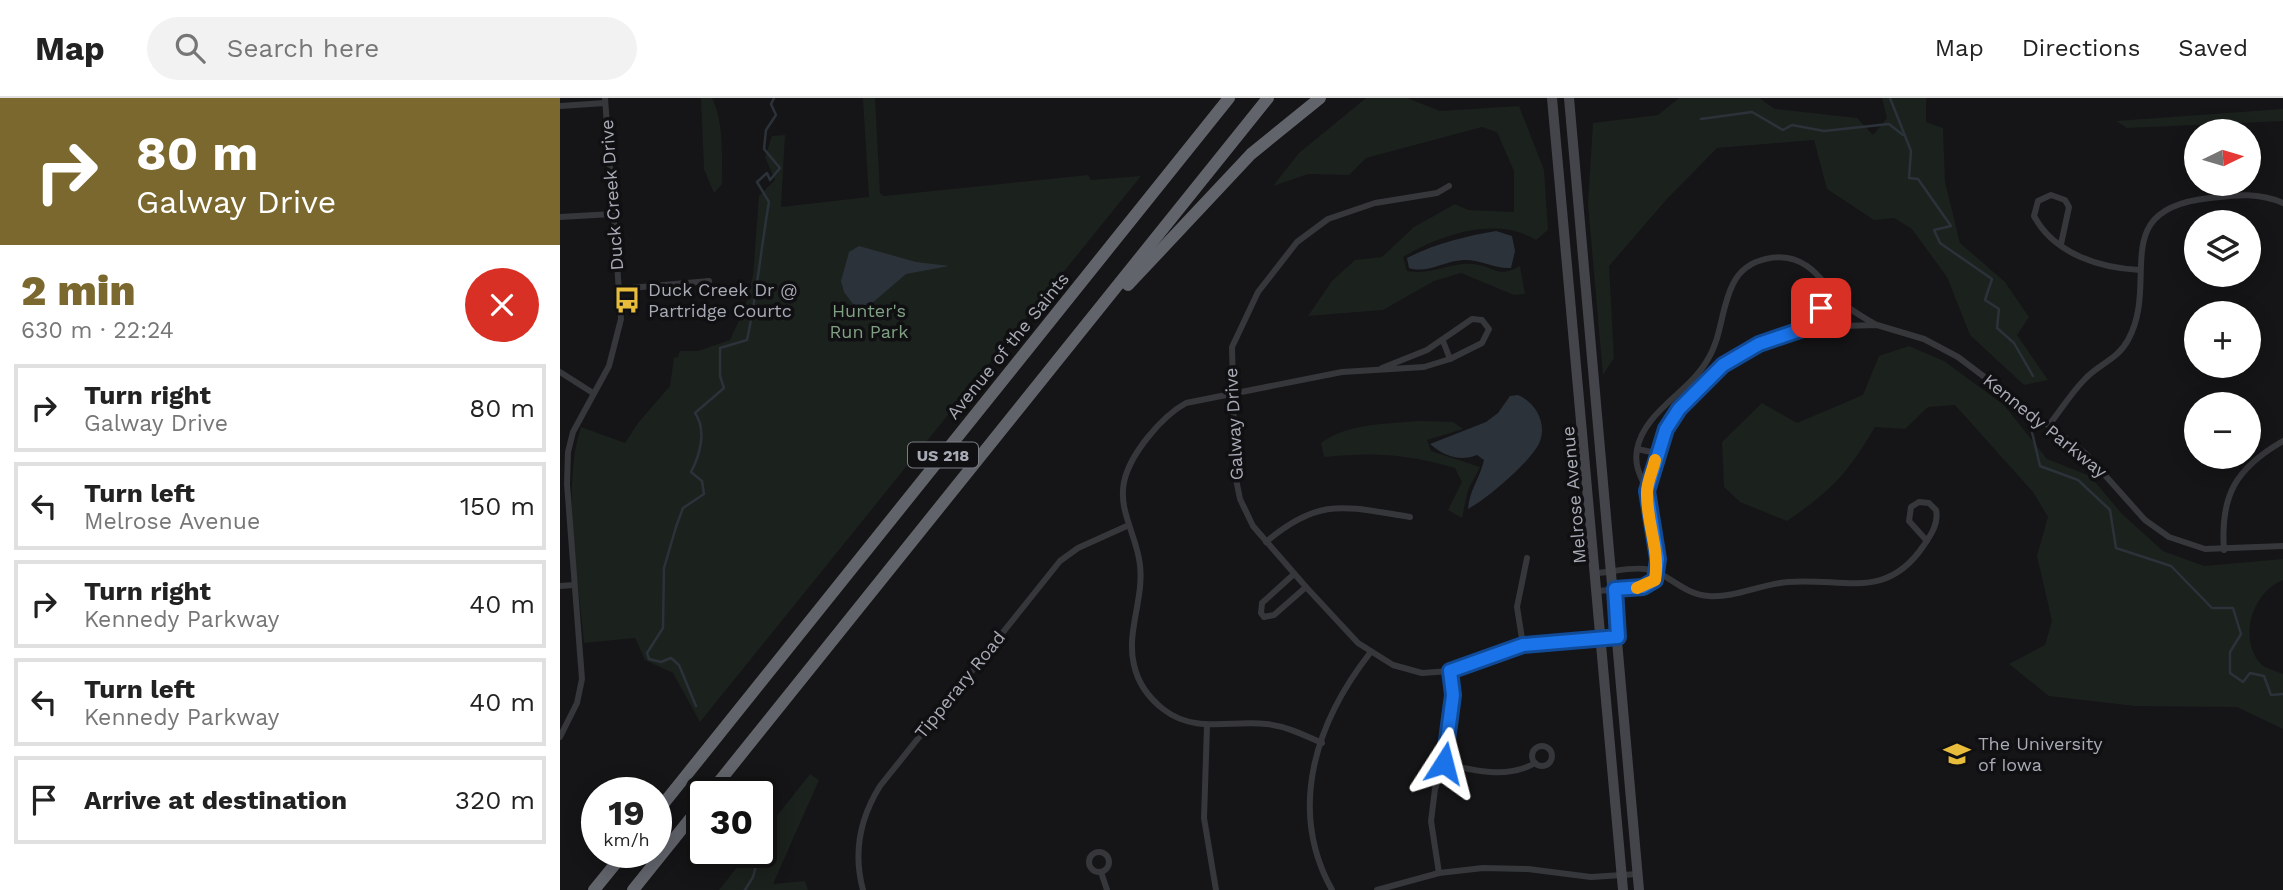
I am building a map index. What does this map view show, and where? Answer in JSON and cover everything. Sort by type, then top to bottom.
[{"type":"highway","points":[[1102,257],[1222,98]]},
{"type":"highway","name":"Avenue of the Saints","points":[[672,793],[1229,98]]},
{"type":"highway","name":"US 218","points":[[723,777],[1268,98]]},
{"type":"highway","points":[[1065,352],[1251,153],[1321,98]]},
{"type":"highway","points":[[633,890],[686,824]]},
{"type":"highway","points":[[594,890],[612,868]]},
{"type":"main road","name":"Melrose Avenue","points":[[1552,98],[1597,573],[1623,890]]},
{"type":"main road","name":"Melrose Avenue","points":[[1569,98],[1615,589],[1639,890]]},
{"type":"street","points":[[560,106],[605,100]]},
{"type":"street","name":"Duck Creek Drive","points":[[560,737],[577,703],[582,679],[567,484],[568,452],[577,420],[615,348],[621,318],[605,100]]},
{"type":"street","name":"Galway Drive","points":[[1449,186],[1437,193],[1347,211],[1328,219],[1297,242],[1258,292],[1234,337],[1232,394],[1237,488],[1245,513],[1294,574],[1370,653],[1407,670],[1450,671],[1523,645],[1618,637]]},
{"type":"street","points":[[2049,425],[2083,380],[2118,354],[2130,338],[2137,316],[2142,246],[2149,227],[2169,207],[2189,200],[2248,194],[2283,203]]},
{"type":"street","points":[[2061,244],[2069,207],[2065,200],[2051,195],[2038,201],[2035,216],[2043,229],[2061,244],[2084,260],[2113,268],[2140,270]]},
{"type":"street","points":[[560,217],[613,214]]},
{"type":"street","name":"Kennedy Parkway","points":[[1656,573],[1658,559],[1647,491],[1639,478],[1637,449],[1650,422],[1709,359],[1731,287],[1751,265],[1768,258],[1788,258],[1806,265],[1847,306],[1877,325],[1938,345],[2049,425],[2106,473],[2157,529],[2193,547],[2224,550],[2283,546]]},
{"type":"street","points":[[620,289],[709,281]]},
{"type":"street","points":[[1809,327],[1821,308],[1822,281]]},
{"type":"street","points":[[1322,743],[1293,730],[1267,724],[1207,726],[1171,715],[1152,699],[1139,680],[1131,643],[1140,601],[1140,565],[1123,504],[1125,481],[1134,459],[1145,444],[1168,416],[1186,403],[1332,373],[1411,369],[1450,359],[1486,339],[1487,324],[1472,319],[1443,341],[1382,369]]},
{"type":"street","name":"Kennedy Parkway","points":[[1647,491],[1656,453],[1672,418],[1706,380],[1747,349],[1809,327],[1877,325]]},
{"type":"street","points":[[1443,341],[1450,359]]},
{"type":"street","points":[[560,372],[593,393]]},
{"type":"street","points":[[1698,373],[1706,380]]},
{"type":"street","points":[[2224,550],[2225,511],[2234,485],[2258,455],[2283,441]]},
{"type":"street","points":[[1637,449],[1656,453]]},
{"type":"street","points":[[1597,573],[1645,569],[1687,592],[1710,596],[1788,582],[1862,585],[1883,580],[1902,569],[1927,541],[1937,515],[1929,503],[1919,502],[1911,507],[1909,521],[1927,541]]},
{"type":"street","points":[[1266,542],[1295,520],[1336,507],[1367,508],[1410,517]]},
{"type":"street","name":"Tipperary Road","points":[[863,890],[859,867],[860,833],[867,808],[880,786],[1060,561],[1078,548],[1129,524]]},
{"type":"street","points":[[1523,645],[1517,607],[1527,558]]},
{"type":"street","points":[[1598,591],[1643,587],[1655,580],[1656,573]]},
{"type":"street","points":[[1294,574],[1262,603],[1261,613],[1264,617],[1275,615],[1306,587]]},
{"type":"street","points":[[560,586],[574,585]]},
{"type":"street","points":[[1332,890],[1315,853],[1308,816],[1311,779],[1322,743],[1349,683],[1370,653]]},
{"type":"street","points":[[1439,873],[1431,821],[1435,789],[1444,763],[1453,695],[1450,671]]},
{"type":"street","points":[[1207,726],[1204,817],[1216,890]]},
{"type":"street","points":[[1444,763],[1498,772],[1517,771],[1535,763]]},
{"type":"street","points":[[1377,890],[1439,873],[1503,867],[1591,877],[1638,874]]},
{"type":"street","points":[[1101,872],[1107,890]]},
{"type":"green space","points":[[701,98],[712,98],[720,129],[722,184],[714,193],[704,169]]},
{"type":"green space","name":"Hunter's Run Park","points":[[863,98],[875,98],[880,193],[884,196],[1088,175],[1091,180],[1141,176],[700,722],[673,673],[645,660],[635,638],[584,643],[572,505],[575,451],[581,427],[625,443],[638,423],[670,386],[674,358],[678,357],[680,351],[698,351],[730,340],[745,307],[753,276],[759,196],[775,180],[765,157],[772,136],[785,135],[781,207],[869,197]]},
{"type":"green space","points":[[1366,98],[1407,98],[1440,111],[1519,106],[1544,170],[1548,230],[1536,240],[1504,229],[1468,231],[1433,242],[1403,257],[1407,271],[1415,272],[1465,264],[1480,265],[1501,272],[1520,266],[1525,294],[1514,295],[1461,273],[1434,281],[1383,310],[1308,316],[1332,281],[1355,260],[1382,257],[1414,227],[1455,204],[1468,210],[1514,212],[1514,171],[1497,132],[1482,127],[1366,158],[1349,175],[1308,174],[1273,186],[1299,153]]},
{"type":"green space","points":[[1679,98],[1759,98],[1775,109],[1857,118],[1873,135],[1887,118],[1882,98],[1926,98],[1926,122],[1943,128],[1945,182],[1960,243],[2005,282],[2029,317],[2017,335],[2048,380],[2024,385],[1970,335],[1947,277],[1912,229],[1894,218],[1874,220],[1827,189],[1814,140],[1717,148],[1666,200],[1609,266],[1614,358],[1603,375],[1588,204],[1593,123],[1658,115]]},
{"type":"green space","points":[[2283,109],[2283,121],[2184,119],[2184,125],[2127,128],[2116,121]]},
{"type":"green space","points":[[1909,346],[1944,361],[2004,405],[2047,459],[2090,476],[2122,514],[2163,551],[2204,566],[2283,559],[2283,580],[2263,595],[2256,606],[2249,630],[2254,655],[2262,665],[2283,674],[2283,729],[2237,707],[2135,706],[2049,696],[2009,664],[2045,645],[2052,621],[2037,556],[2048,517],[2033,492],[1955,405],[1928,407],[1905,429],[1875,427],[1837,480],[1816,500],[1787,521],[1740,502],[1724,487],[1722,442],[1762,403],[1797,423],[1863,395],[1879,356]]},
{"type":"green space","points":[[1419,421],[1453,422],[1463,429],[1427,440],[1431,451],[1480,467],[1468,490],[1462,518],[1448,510],[1462,482],[1455,468],[1390,455],[1324,457],[1321,443],[1332,436],[1355,428]]},
{"type":"green space","points":[[810,774],[819,780],[773,884],[805,881],[808,890],[719,890],[736,868],[777,868],[777,816]]},
{"type":"shaded area","points":[[1496,231],[1512,236],[1515,251],[1511,268],[1463,260],[1423,269],[1409,268],[1407,258],[1417,253],[1450,241]]},
{"type":"shaded area","points":[[859,246],[916,262],[949,266],[906,274],[871,304],[863,307],[853,304],[844,292],[841,281],[849,252]]},
{"type":"shaded area","points":[[1518,395],[1530,402],[1541,420],[1540,441],[1529,458],[1508,478],[1468,509],[1470,496],[1484,460],[1477,455],[1452,457],[1430,444],[1486,422],[1498,413],[1510,396]]},
{"type":"waterway","points":[[696,706],[679,665],[671,658],[661,662],[649,659],[647,653],[663,628],[664,568],[676,527],[683,508],[704,494],[702,481],[691,472],[701,442],[701,427],[695,413],[724,388],[720,376],[720,348],[747,340],[769,202],[757,182],[767,173],[770,180],[780,168],[764,149],[766,130],[776,115],[771,104],[774,98]]},
{"type":"waterway","points":[[1890,98],[1911,151],[1909,178],[1918,179],[1951,226],[1934,230],[1940,243],[1992,279],[1985,300],[1999,309],[1997,328],[2014,343],[2033,376]]},
{"type":"waterway","points":[[1701,119],[1752,112],[1783,130],[1792,125],[1824,131],[1889,124],[1903,135]]},
{"type":"waterway","points":[[2032,432],[2040,466],[2078,480],[2110,510],[2116,548],[2171,566],[2212,608],[2233,608],[2241,634],[2230,652],[2230,673],[2243,682],[2250,673],[2264,676],[2271,695],[2283,694]]},
{"type":"waterway","points":[[745,890],[755,868]]},
{"type":"slow traffic","points":[[1637,588],[1655,580],[1658,559],[1647,491],[1655,460]]},
{"type":"place","name":"Duck Creek Dr @ Partridge Courtc","points":[[627,300]]},
{"type":"place","name":"The University of Iowa","points":[[1957,754]]},
{"type":"route","points":[[1444,763],[1453,695],[1450,671],[1463,669],[1523,645],[1618,637],[1615,589],[1643,587],[1655,580],[1658,559],[1647,491],[1659,443],[1672,418],[1709,376],[1723,365],[1759,344],[1809,327],[1821,308]]}]
